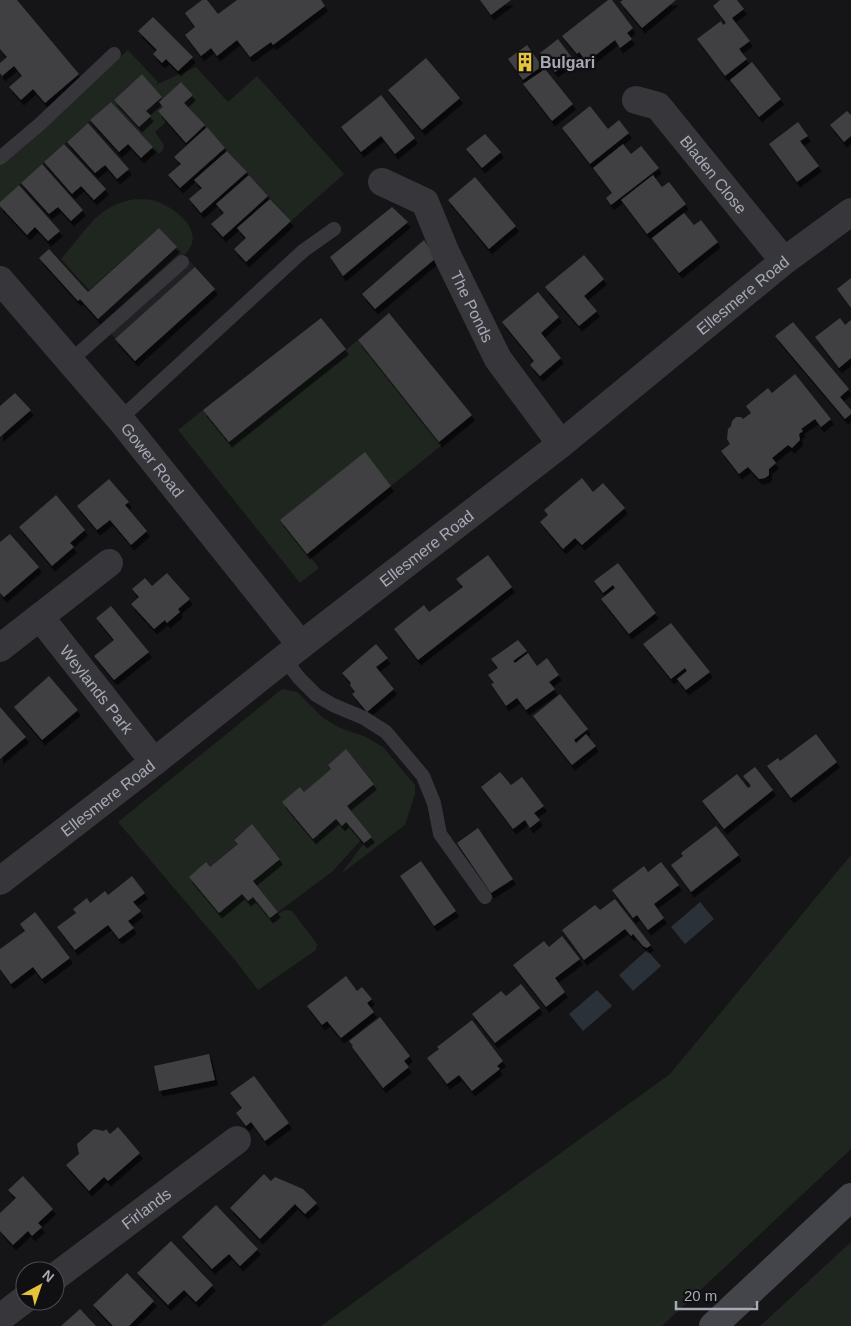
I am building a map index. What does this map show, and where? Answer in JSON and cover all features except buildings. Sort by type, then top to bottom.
[{"type":"main road","points":[[713,1326],[851,1197]]},
{"type":"street","name":"Bladen Close","points":[[636,100],[658,106],[784,261]]},
{"type":"street","name":"The Ponds","points":[[382,182],[425,202],[445,251],[498,359],[561,444]]},
{"type":"street","name":"Ellesmere Road","points":[[0,881],[561,444],[784,261],[851,212]]},
{"type":"street","name":"Gower Road","points":[[0,280],[120,419],[293,651]]},
{"type":"street","points":[[0,648],[109,563]]},
{"type":"street","name":"Weylands Park","points":[[40,617],[154,762]]},
{"type":"street","name":"Firlands","points":[[65,1269],[237,1140]]},
{"type":"street","points":[[0,1318],[15,1307]]},
{"type":"lane","points":[[0,158],[40,124],[114,54]]},
{"type":"lane","points":[[120,419],[303,250],[334,229]]},
{"type":"lane","points":[[70,361],[182,262]]},
{"type":"lane","points":[[293,651],[299,678],[316,695],[333,705],[364,718],[386,732],[423,776],[434,803],[440,834],[485,897]]},
{"type":"shaded area","points":[[128,50],[158,82],[155,85],[196,67],[228,102],[257,76],[344,174],[291,221],[184,103],[193,95],[181,82],[159,102],[163,107],[158,111],[167,121],[155,132],[164,145],[163,150],[159,154],[111,102],[0,202],[0,165],[25,146]],"holes":[[[142,74],[162,97],[146,111],[151,117],[139,127],[114,100]]]},
{"type":"shaded area","points":[[136,199],[152,200],[161,203],[179,214],[191,230],[193,238],[191,247],[184,255],[159,228],[89,290],[61,259],[101,213],[123,202]]},
{"type":"shaded area","points":[[159,228],[215,289],[135,361],[80,299]]},
{"type":"shaded area","points":[[358,340],[442,445],[391,486],[365,453],[281,520],[319,568],[300,583],[178,430],[203,410],[229,442]]},
{"type":"shaded area","points":[[282,689],[297,692],[322,717],[338,727],[366,737],[383,747],[415,785],[415,794],[405,825],[341,874],[364,843],[372,837],[347,806],[374,783],[346,750],[328,765],[331,769],[304,792],[300,788],[312,838],[336,819],[342,826],[346,822],[361,840],[333,871],[278,912],[253,881],[280,858],[252,825],[234,839],[238,844],[210,867],[206,863],[189,877],[219,913],[242,894],[253,897],[270,918],[285,910],[292,911],[317,944],[316,950],[258,990],[235,960],[118,822]]},
{"type":"shaded area","points":[[851,855],[851,1149],[662,1326],[321,1326],[670,1074]]},
{"type":"shaded area","points":[[700,902],[714,919],[685,944],[671,927]]},
{"type":"shaded area","points":[[647,950],[661,966],[633,991],[619,975]]},
{"type":"shaded area","points":[[597,990],[612,1006],[583,1031],[569,1014]]},
{"type":"shaded area","points":[[851,1242],[851,1326],[760,1326]]},
{"type":"place","name":"Bulgari","points":[[525,62]]}]
